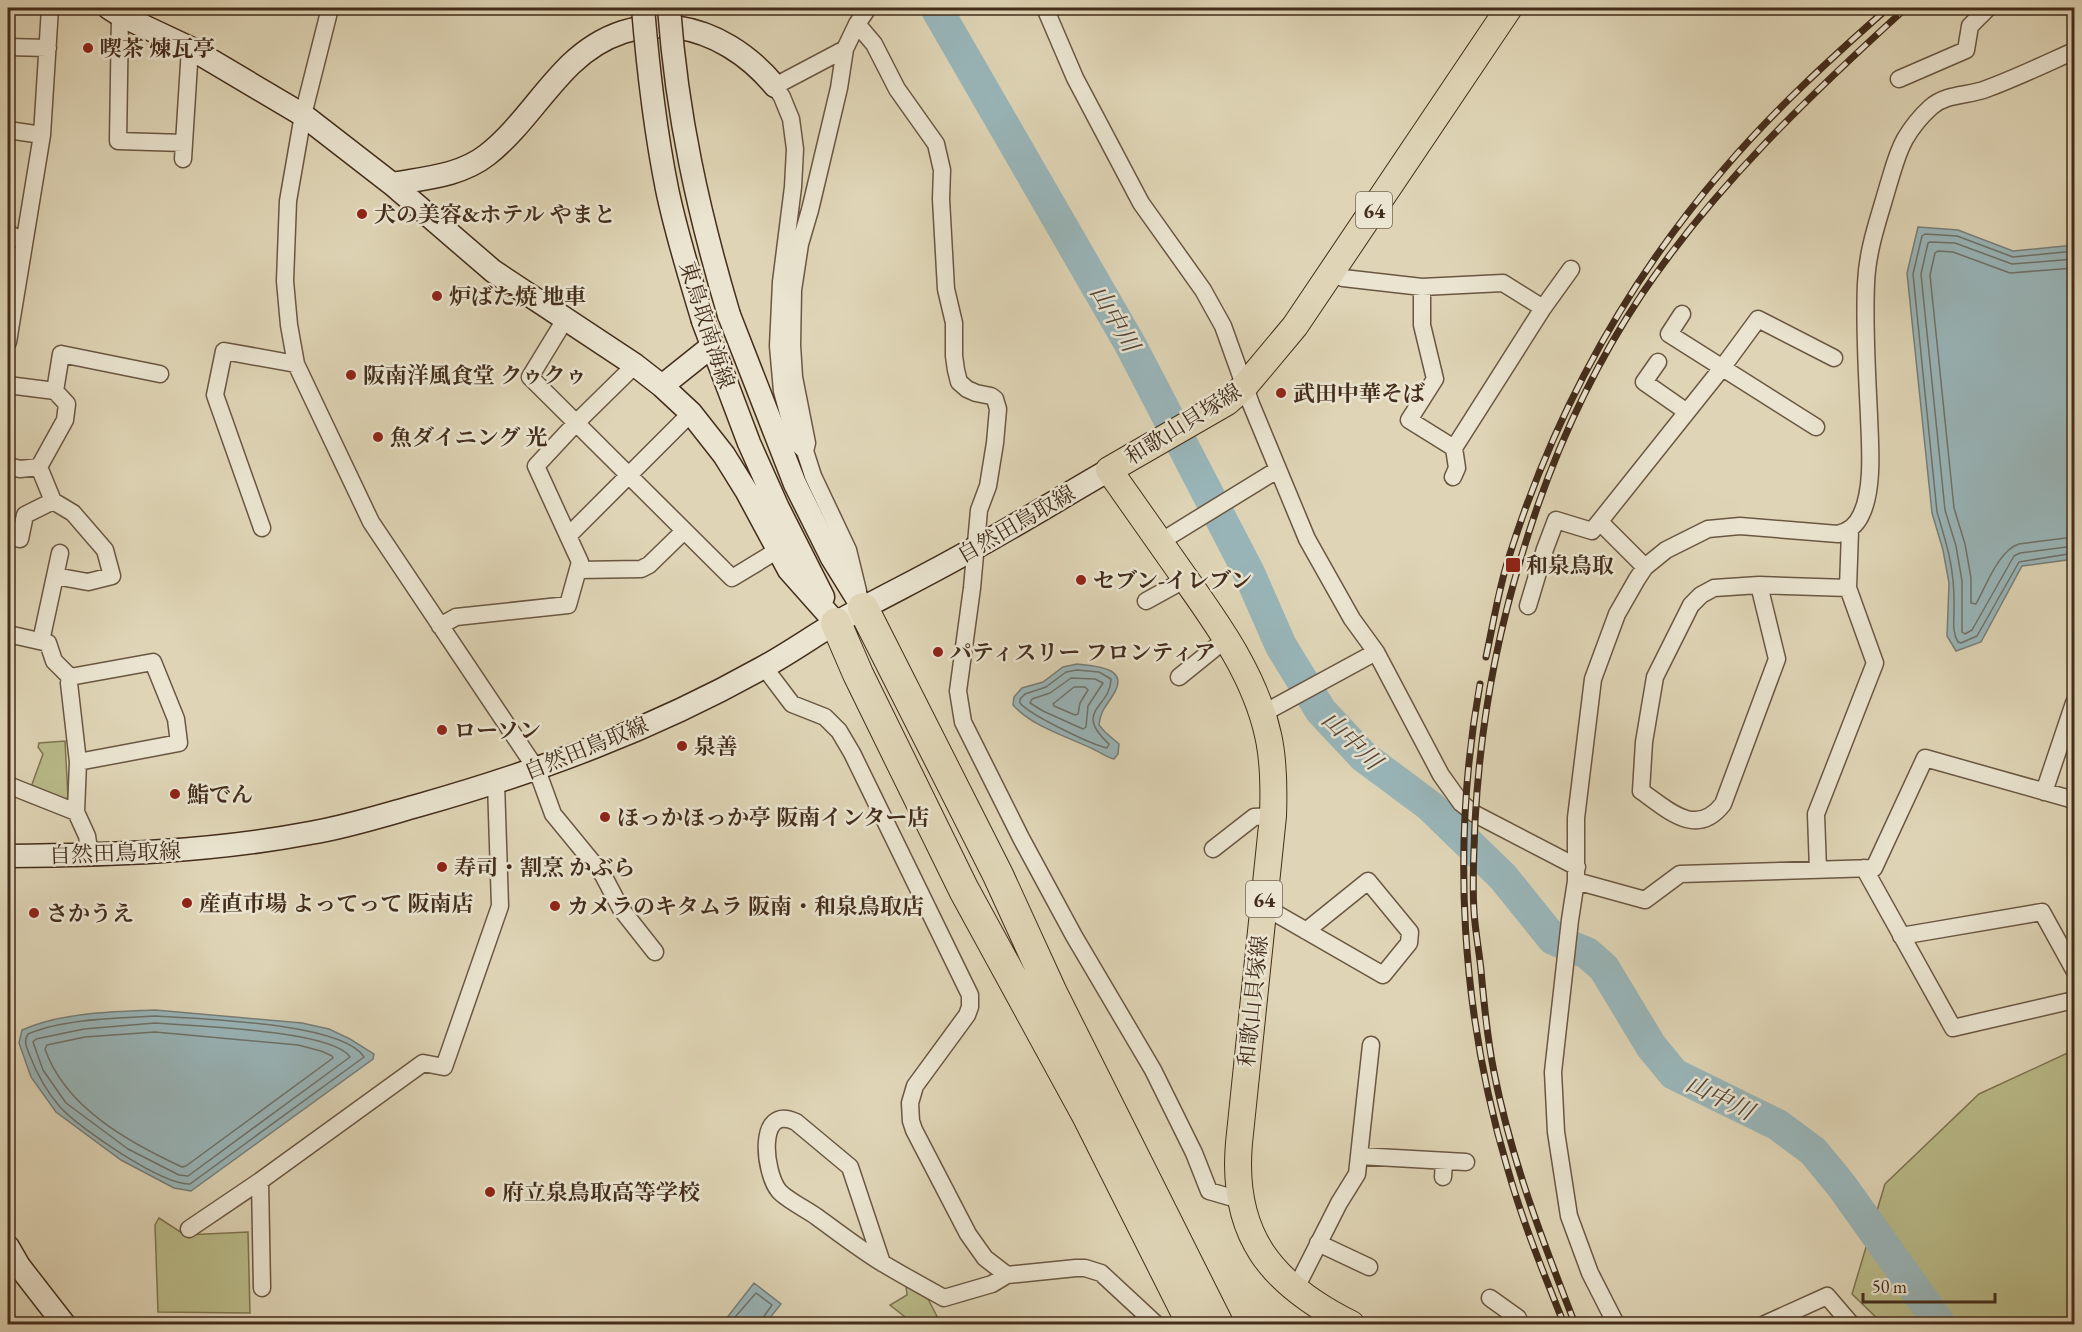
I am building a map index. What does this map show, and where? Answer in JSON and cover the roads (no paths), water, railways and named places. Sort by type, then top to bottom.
[{"type":"highway","points":[[863,608],[998,875],[1052,993],[1218,1324]]},
{"type":"highway","points":[[836,623],[858,675],[963,890],[1087,1115],[1192,1324]]},
{"type":"main road","name":"東鳥取南海線","points":[[643,8],[655,120],[667,190],[703,321],[766,482],[836,623]]},
{"type":"main road","name":"東鳥取南海線","points":[[669,8],[672,51],[693,184],[729,315],[795,484],[832,558],[863,608]]},
{"type":"main road","name":"和歌山貝塚線","points":[[1350,1324],[1326,1312],[1295,1290],[1272,1268],[1257,1246],[1246,1222],[1240,1200],[1237,1169],[1239,1143],[1273,816],[1272,709],[1244,671],[1226,639],[1186,579],[1168,536],[1109,470],[1236,395],[1295,326],[1333,273],[1509,8]]},
{"type":"main road","points":[[115,11],[190,48],[303,115],[392,184],[493,272],[635,364],[662,386],[691,413],[724,455],[747,492],[789,570],[836,623]]},
{"type":"main road","points":[[392,184],[456,173],[487,156],[529,114],[572,63],[605,39],[641,27],[675,26],[709,35],[750,60],[775,86]]},
{"type":"main road","points":[[662,386],[712,346]]},
{"type":"main road","name":"自然田鳥取線","points":[[8,856],[171,852],[314,833],[537,770],[611,741],[693,704],[764,668],[836,623],[975,549],[1109,470]]},
{"type":"main road","points":[[8,1247],[19,1266],[64,1324]]},
{"type":"street","points":[[8,342],[42,135],[50,8]]},
{"type":"street","points":[[330,8],[303,115],[288,201],[285,269],[289,325],[296,364],[371,522],[537,770],[553,814],[603,875],[621,909],[654,952]]},
{"type":"street","points":[[795,484],[806,455],[807,443],[792,360],[794,290],[800,244],[839,88],[845,49],[856,24],[868,8]]},
{"type":"street","points":[[1045,8],[1075,78],[1141,203],[1214,307],[1223,326],[1236,395],[1277,470],[1307,539],[1352,619],[1376,652],[1441,775],[1461,803],[1490,823],[1577,874],[1645,900],[1680,874],[1874,868],[1926,758],[2074,800]]},
{"type":"street","points":[[1899,79],[1966,50],[1970,26],[1988,8]]},
{"type":"street","points":[[115,11],[118,141],[184,151],[190,48]]},
{"type":"street","points":[[856,24],[874,44],[897,89],[939,150],[942,170],[941,199],[946,289],[954,323],[956,370],[959,382],[967,389],[991,396],[997,404],[993,463],[979,510],[958,691],[963,722],[1021,838],[1074,936],[1153,1070],[1194,1153],[1209,1191],[1240,1200]]},
{"type":"street","points":[[8,47],[48,48]]},
{"type":"street","points":[[845,49],[775,86],[791,119],[795,149],[793,187],[781,282],[780,367],[782,392],[794,436],[806,455],[813,476],[848,550],[863,608]]},
{"type":"street","points":[[1818,870],[1816,814],[1875,663],[1848,588],[1850,531],[1861,515],[1867,496],[1870,454],[1865,325],[1867,269],[1875,229],[1904,140],[1932,105],[1953,96],[1984,90],[2074,51]]},
{"type":"street","points":[[8,130],[42,135]]},
{"type":"street","points":[[8,233],[24,242]]},
{"type":"street","points":[[1453,477],[1457,468],[1454,448],[1571,269]]},
{"type":"street","points":[[1333,273],[1343,278],[1422,287],[1479,278],[1503,284],[1543,309]]},
{"type":"street","points":[[1422,287],[1422,325],[1435,379],[1409,420],[1454,448]]},
{"type":"street","points":[[1682,314],[1669,334],[1816,427]]},
{"type":"street","points":[[566,318],[530,377],[732,578],[778,550]]},
{"type":"street","points":[[1528,606],[1556,520],[1592,531],[1722,368],[1758,319],[1834,358]]},
{"type":"street","points":[[262,528],[215,395],[224,351],[296,364]]},
{"type":"street","points":[[55,391],[61,354],[160,374]]},
{"type":"street","points":[[1658,362],[1644,382],[1687,412]]},
{"type":"street","points":[[440,626],[456,618],[568,605],[580,562],[536,466],[635,364]]},
{"type":"street","points":[[8,385],[55,391],[67,404],[65,420],[39,467]]},
{"type":"street","points":[[568,536],[691,413]]},
{"type":"street","points":[[8,466],[20,469],[39,467]]},
{"type":"street","points":[[39,467],[53,501],[73,513],[105,550],[112,576],[88,582],[55,576]]},
{"type":"street","points":[[1168,536],[1277,470]]},
{"type":"street","points":[[8,536],[20,539],[25,515],[53,501]]},
{"type":"street","points":[[1600,522],[1645,567]]},
{"type":"street","points":[[1616,1324],[1590,1273],[1569,1216],[1556,1132],[1553,1072],[1577,874],[1576,818],[1593,680],[1617,614],[1645,567],[1666,550],[1708,529],[1740,526],[1838,534],[1850,531]]},
{"type":"street","points":[[578,570],[641,569],[649,565],[684,531]]},
{"type":"street","points":[[40,641],[60,553]]},
{"type":"street","points":[[1146,601],[1186,579]]},
{"type":"street","points":[[1759,585],[1777,659],[1723,804],[1712,817],[1701,820],[1681,819],[1641,791],[1644,742],[1655,677],[1691,605],[1701,595],[1714,588],[1759,585],[1848,588]]},
{"type":"street","points":[[8,634],[48,643],[54,661],[70,677]]},
{"type":"street","points":[[1179,677],[1226,639]]},
{"type":"street","points":[[1272,709],[1376,652]]},
{"type":"street","points":[[70,677],[153,662],[176,719],[179,743],[78,762]]},
{"type":"street","points":[[764,668],[792,704],[825,717],[839,732],[852,753],[970,995],[967,1015],[915,1086],[910,1112],[914,1130],[968,1234],[985,1258],[1007,1275]]},
{"type":"street","points":[[70,677],[78,762],[76,812],[87,836],[90,855]]},
{"type":"street","points":[[2044,792],[2074,703]]},
{"type":"street","points":[[189,1229],[260,1181],[423,1063],[444,1067],[500,906],[496,783]]},
{"type":"street","points":[[8,785],[76,812]]},
{"type":"street","points":[[1213,849],[1254,817],[1273,816]]},
{"type":"street","points":[[1864,868],[1953,1028],[2074,1000]]},
{"type":"street","points":[[1263,906],[1306,931],[1383,975],[1409,943],[1410,932],[1368,881],[1306,931]]},
{"type":"street","points":[[1901,936],[2042,912],[2074,970]]},
{"type":"street","points":[[1295,1290],[1318,1243],[1357,1174],[1371,1044]]},
{"type":"street","points":[[882,1263],[850,1167],[796,1122],[785,1119],[774,1123],[767,1132],[768,1167],[779,1190],[882,1263],[944,1298],[992,1284],[1007,1275],[1076,1268],[1094,1270],[1101,1273],[1156,1324]]},
{"type":"street","points":[[1359,1156],[1443,1169],[1466,1162]]},
{"type":"street","points":[[260,1181],[262,1288]]},
{"type":"street","points":[[1318,1243],[1369,1266]]},
{"type":"street","points":[[1765,1324],[1827,1296],[1851,1324]]},
{"type":"street","points":[[1490,1298],[1520,1316]]},
{"type":"water","points":[[1918,227],[1958,230],[2013,251],[2074,245],[2074,559],[2022,566],[1981,642],[1956,651],[1947,636],[1949,583],[1943,550],[1932,513],[1907,273]]},
{"type":"water","points":[[1077,664],[1101,667],[1114,673],[1118,679],[1113,695],[1102,712],[1099,725],[1119,744],[1118,754],[1114,759],[1040,725],[1013,705],[1014,697],[1022,688],[1043,682],[1063,667]]},
{"type":"water","points":[[155,1010],[302,1023],[329,1029],[374,1054],[373,1059],[191,1191],[174,1188],[121,1160],[56,1112],[31,1077],[19,1043],[22,1030],[54,1020],[88,1014]]},
{"type":"water","points":[[754,1283],[781,1304],[765,1324],[722,1324]]},
{"type":"waterway","name":"山中川","points":[[936,8],[1130,344],[1249,573],[1281,646],[1321,711],[1364,757],[1430,806],[1503,877],[1553,939],[1587,953],[1604,968],[1651,1046],[1674,1074],[1778,1125],[1813,1151],[1841,1185],[1940,1324]]},
{"type":"railway","points":[[1486,657],[1504,572],[1526,507],[1570,403],[1624,306],[1654,259],[1687,214],[1742,148],[1802,86],[1888,8]]},
{"type":"railway","points":[[1575,1324],[1529,1200],[1509,1137],[1489,1046],[1475,925],[1473,867],[1478,781],[1488,701],[1503,623],[1525,545],[1559,450],[1597,370],[1642,294],[1670,254],[1765,143],[1906,8]]},
{"type":"railway","points":[[1480,684],[1471,745],[1464,867],[1465,928],[1471,990],[1492,1111],[1508,1170],[1527,1229],[1564,1324]]},
{"type":"place","name":"喫茶 煉瓦亭","points":[[88,48]]},
{"type":"place","name":"犬の美容&ホテル やまと","points":[[362,214]]},
{"type":"place","name":"炉ばた焼 地車","points":[[437,296]]},
{"type":"place","name":"阪南洋風食堂 クゥクゥ","points":[[351,375]]},
{"type":"place","name":"武田中華そば","points":[[1281,393]]},
{"type":"place","name":"魚ダイニング 光","points":[[378,437]]},
{"type":"place","name":"和泉鳥取","points":[[1513,565]]},
{"type":"place","name":"セブン-イレブン","points":[[1081,580]]},
{"type":"place","name":"パティスリー フロンティア","points":[[938,652]]},
{"type":"place","name":"ローソン","points":[[442,730]]},
{"type":"place","name":"泉善","points":[[682,746]]},
{"type":"place","name":"鮨でん","points":[[175,794]]},
{"type":"place","name":"ほっかほっか亭 阪南インター店","points":[[605,817]]},
{"type":"place","name":"寿司・割烹 かぶら","points":[[442,867]]},
{"type":"place","name":"産直市場 よってって 阪南店","points":[[187,903]]},
{"type":"place","name":"カメラのキタムラ 阪南・和泉鳥取店","points":[[555,906]]},
{"type":"place","name":"さかうえ","points":[[34,913]]},
{"type":"place","name":"府立泉鳥取高等学校","points":[[490,1192]]}]
